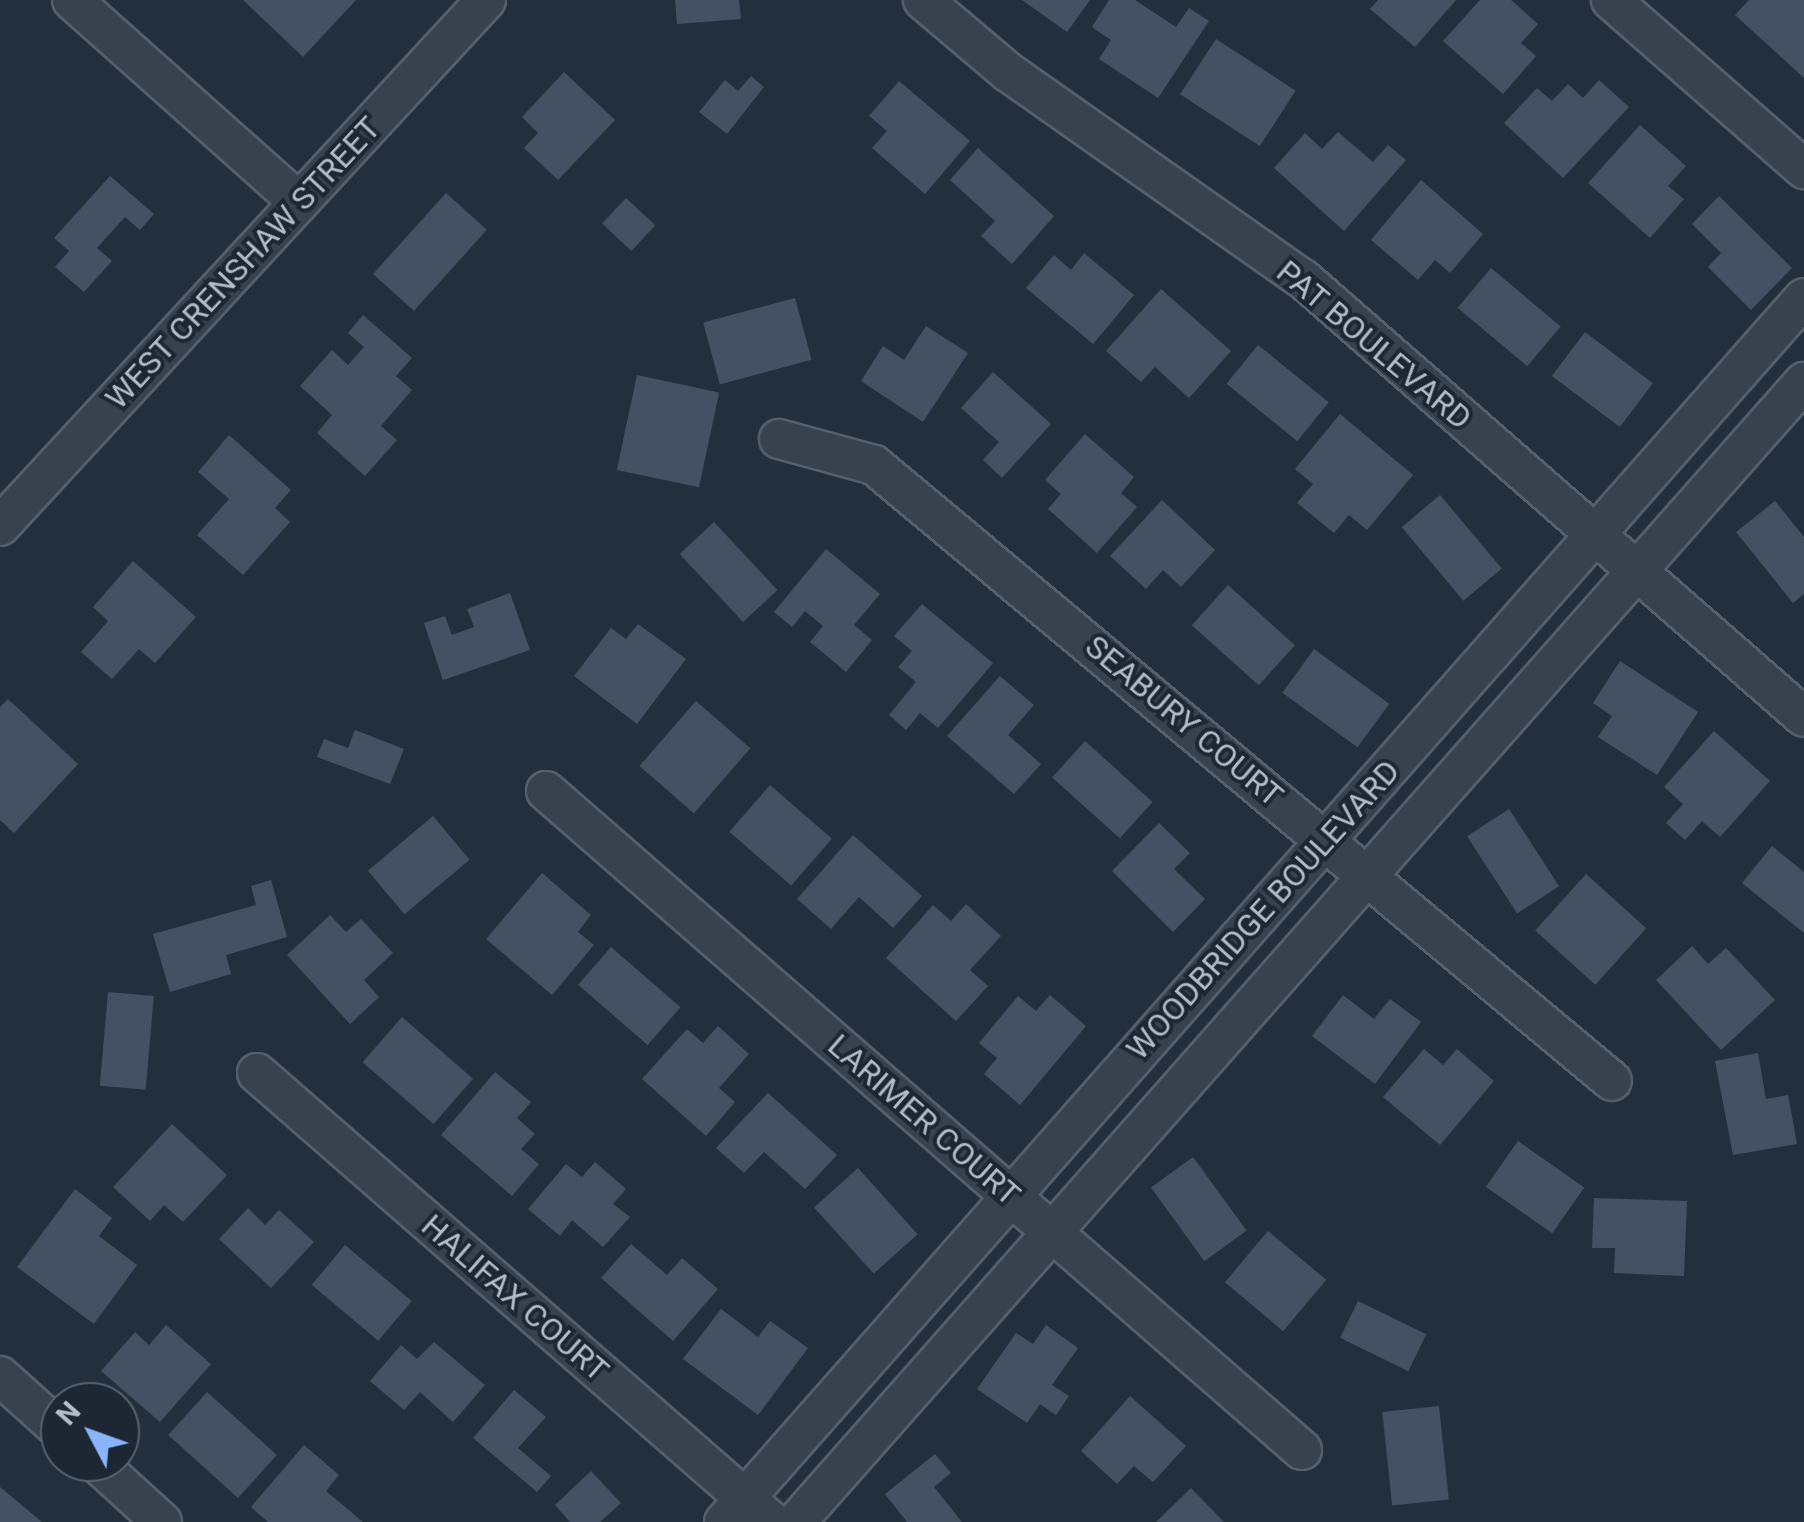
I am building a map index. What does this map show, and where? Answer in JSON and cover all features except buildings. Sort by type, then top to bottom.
[{"type":"street","points":[[72,0],[299,202]]},
{"type":"street","name":"WEST CRENSHAW STREET","points":[[0,526],[486,0]]},
{"type":"street","name":"PAT BOULEVARD","points":[[923,0],[1008,72],[1303,279],[1804,717]]},
{"type":"street","points":[[1610,0],[1804,168]]},
{"type":"street","name":"WOODBRIDGE BOULEVARD","points":[[747,1514],[1010,1196],[1326,838],[1598,539],[1804,298]]},
{"type":"street","name":"WOODBRIDGE BOULEVARD","points":[[796,1522],[1804,382]]},
{"type":"street","name":"SEABURY COURT","points":[[779,439],[874,465],[1368,871],[1612,1080]]},
{"type":"street","name":"LARIMER COURT","points":[[546,791],[1302,1450]]},
{"type":"street","name":"HALIFAX COURT","points":[[257,1073],[747,1514]]},
{"type":"street","points":[[0,1376],[40,1412]]},
{"type":"street","points":[[118,1482],[162,1522]]}]
